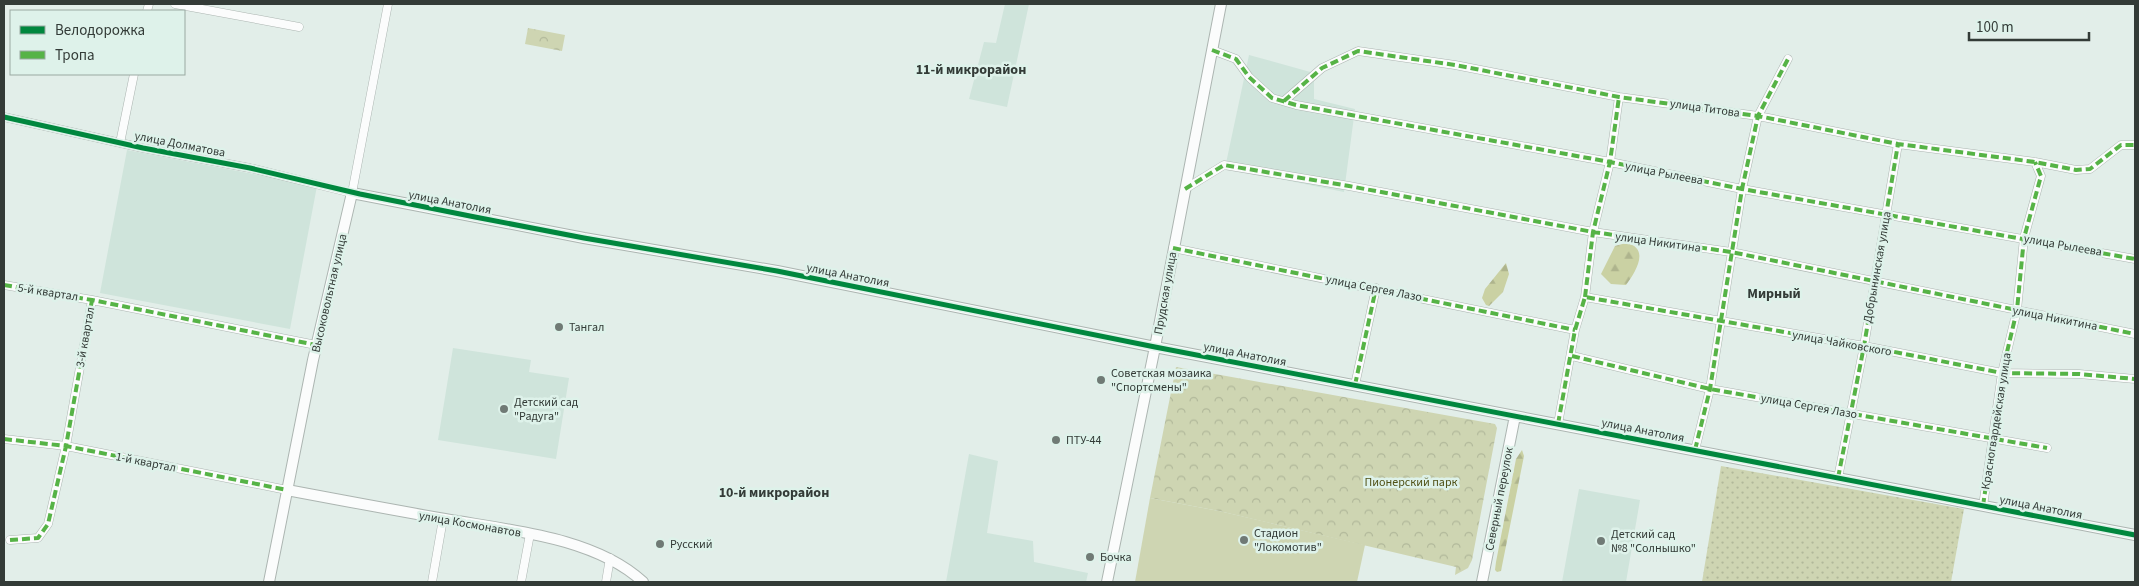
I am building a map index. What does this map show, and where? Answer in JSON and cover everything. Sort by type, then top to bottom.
[{"type":"street","points":[[175,4],[299,27]]},
{"type":"street","name":"Высоковольтная улица","points":[[269,582],[316,346],[352,192],[388,4]]},
{"type":"street","name":"Прудская улица","points":[[1107,582],[1155,347],[1220,4]]},
{"type":"street","name":"улица Рылеева","points":[[1212,50],[1236,59],[1249,77],[1272,98],[1284,102],[1610,162],[1742,189],[2135,259]]},
{"type":"street","name":"улица Титова","points":[[1284,102],[1322,68],[1358,51],[1455,65],[1619,97],[1758,116],[1898,144],[2035,162],[2076,170],[2090,168],[2121,145],[2135,145]]},
{"type":"street","points":[[1695,450],[1710,389],[1742,189],[1758,116],[1788,59]]},
{"type":"street","points":[[120,143],[134,75]]},
{"type":"street","points":[[1558,424],[1572,356],[1575,330],[1585,297],[1593,232],[1610,162],[1619,97]]},
{"type":"street","name":"улица Долматова","points":[[4,118],[259,170],[352,192]]},
{"type":"street","name":"Добрынинская улица","points":[[1838,478],[1864,346],[1898,144]]},
{"type":"street","name":"Красногвардейская улица","points":[[1983,506],[2002,373],[2017,310],[2024,238],[2040,176],[2035,162]]},
{"type":"street","name":"улица Никитина","points":[[1185,189],[1224,165],[1349,186],[1593,232],[1732,252],[1874,283],[2135,334]]},
{"type":"street","name":"улица Анатолия","points":[[352,192],[584,238],[777,270],[1155,347],[2135,535]]},
{"type":"street","name":"улица Сергея Лазо","points":[[1173,248],[1575,330]]},
{"type":"street","name":"5-й квартал","points":[[4,285],[92,300]]},
{"type":"street","points":[[1356,386],[1376,288]]},
{"type":"street","name":"улица Чайковского","points":[[1585,297],[1864,346],[2002,373],[2079,374],[2135,380]]},
{"type":"street","name":"3-й квартал","points":[[10,540],[38,538],[48,524],[66,446],[92,300],[316,346]]},
{"type":"street","name":"улица Сергея Лазо","points":[[1572,356],[1710,389],[2047,448]]},
{"type":"street","name":"Северный переулок","points":[[1482,582],[1515,416]]},
{"type":"street","name":"1-й квартал","points":[[4,439],[66,446],[287,490]]},
{"type":"street","name":"улица Космонавтов","points":[[287,490],[530,534],[583,548],[610,558],[643,582]]},
{"type":"street","points":[[432,582],[444,519]]},
{"type":"street","points":[[521,582],[530,534]]},
{"type":"street","points":[[606,582],[610,558]]},
{"type":"shaded area","points":[[1005,4],[1029,4],[1007,107],[969,99],[984,42],[996,43]]},
{"type":"shaded area","points":[[1249,55],[1314,73],[1314,99],[1355,109],[1344,192],[1225,168]]},
{"type":"shaded area","points":[[127,150],[317,186],[290,329],[100,293]]},
{"type":"shaded area","name":"Детский сад \"Радуга\"","points":[[453,348],[531,360],[529,372],[569,378],[556,459],[438,440]]},
{"type":"shaded area","points":[[969,454],[998,461],[987,533],[1033,541],[1034,562],[1088,573],[1086,582],[946,582]]},
{"type":"shaded area","name":"Детский сад №8 \"Солнышко\"","points":[[1579,489],[1640,500],[1626,582],[1562,582]]},
{"type":"green space","points":[[528,28],[565,35],[562,51],[525,44]]},
{"type":"green space","points":[[1626,243],[1638,250],[1639,261],[1637,268],[1626,285],[1611,284],[1601,274],[1615,246]]},
{"type":"green space","points":[[1506,263],[1509,274],[1503,292],[1489,306],[1486,305],[1482,298],[1485,289]]},
{"type":"green space","name":"Пионерский парк","points":[[1176,367],[1495,424],[1497,428],[1472,560],[1468,568],[1455,575],[1456,567],[1219,511],[1150,498]]},
{"type":"green space","points":[[1522,450],[1524,456],[1501,571],[1497,572],[1495,570],[1496,562],[1516,459]]},
{"type":"green space","points":[[1721,466],[1964,509],[1951,582],[1702,582]]},
{"type":"green space","name":"Стадион \"Локомотив\"","points":[[1150,498],[1219,511],[1365,545],[1357,582],[1135,582]]},
{"type":"marked path","points":[[1212,50],[1236,59],[1249,77],[1272,98],[1296,105],[1610,162],[1742,189],[2135,259]]},
{"type":"marked path","points":[[1284,101],[1322,68],[1358,51],[1455,65],[1619,97],[1758,116],[1898,144],[2035,162],[2076,170],[2090,169],[2121,145],[2135,145]]},
{"type":"marked path","points":[[1695,450],[1710,389],[1742,189],[1758,116],[1788,59]]},
{"type":"marked path","points":[[1585,297],[1593,232],[1610,162],[1619,97]]},
{"type":"marked path","points":[[1838,478],[1864,346],[1898,144]]},
{"type":"marked path","points":[[1983,506],[2002,373],[2017,310],[2024,238],[2041,176],[2035,162]]},
{"type":"marked path","points":[[1185,189],[1224,165],[1349,186],[1593,232],[1731,252],[2135,334]]},
{"type":"marked path","points":[[1173,248],[1575,330]]},
{"type":"marked path","points":[[4,285],[92,300],[316,345]]},
{"type":"marked path","points":[[1355,385],[1376,288]]},
{"type":"marked path","points":[[1558,424],[1575,330],[1585,297],[1864,346],[2002,373],[2079,374],[2135,379]]},
{"type":"marked path","points":[[10,540],[38,538],[48,524],[66,446],[92,300]]},
{"type":"marked path","points":[[1572,356],[1710,389],[2047,448]]},
{"type":"marked path","points":[[4,439],[66,446],[287,490]]},
{"type":"cycle path","points":[[4,117],[475,217],[777,271],[1155,347],[2135,535]]},
{"type":"place","name":"Тангал","points":[[559,327]]},
{"type":"place","name":"Советская мозаика \"Спортсмены\"","points":[[1101,380]]},
{"type":"place","name":"Детский сад \"Радуга\"","points":[[504,409]]},
{"type":"place","name":"ПТУ-44","points":[[1056,440]]},
{"type":"place","name":"Стадион \"Локомотив\"","points":[[1244,540]]},
{"type":"place","name":"Детский сад №8 \"Солнышко\"","points":[[1601,541]]},
{"type":"place","name":"Русский","points":[[660,544]]},
{"type":"place","name":"Бочка","points":[[1090,557]]},
{"type":"district","name":"11-й микрорайон","points":[[971,69]]},
{"type":"district","name":"Мирный","points":[[1774,293]]},
{"type":"district","name":"10-й микрорайон","points":[[774,492]]}]
